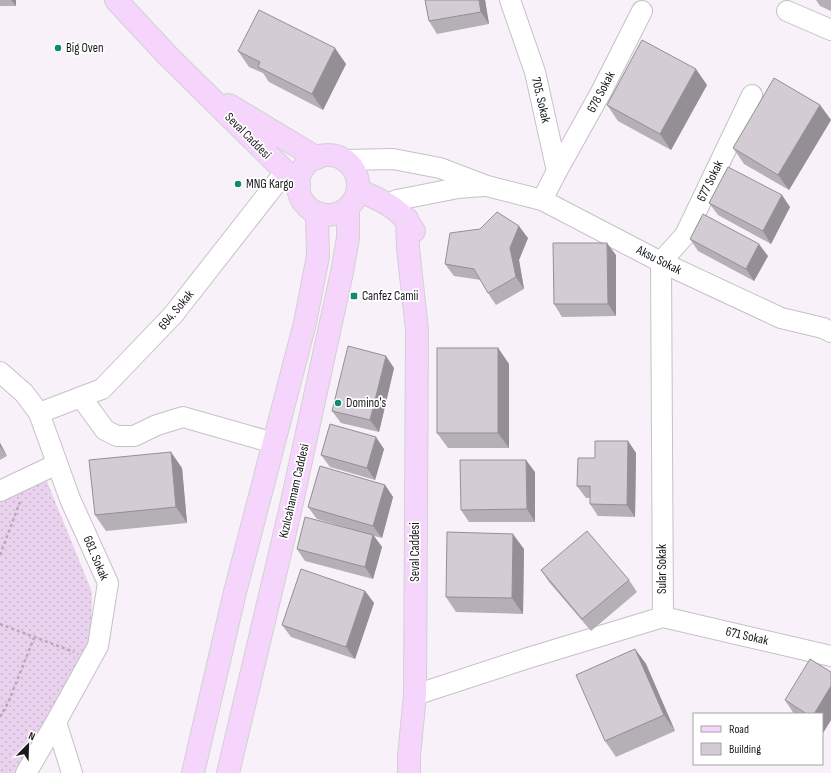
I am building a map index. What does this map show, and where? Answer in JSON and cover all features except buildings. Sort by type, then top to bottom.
[{"type":"main road","name":"Seval Caddesi","points":[[116,0],[197,86],[292,179],[304,202],[317,213]]},
{"type":"main road","name":"Seval Caddesi","points":[[197,86],[317,158]]},
{"type":"main road","points":[[193,773],[235,592],[305,323],[318,256],[317,213],[333,215],[341,212],[353,199],[358,183],[354,170],[344,160],[326,156],[309,162],[300,177],[292,179]]},
{"type":"main road","name":"Seval Caddesi","points":[[353,199],[389,204],[407,219],[421,244],[424,272],[417,330],[415,695],[406,767]]},
{"type":"main road","name":"Kızılcahamam Caddesi","points":[[228,773],[290,511],[328,339],[342,272],[353,199]]},
{"type":"street","name":"705. Sokak","points":[[510,0],[535,72],[557,171]]},
{"type":"street","name":"678 Sokak","points":[[557,171],[601,92],[642,11]]},
{"type":"street","points":[[787,11],[831,30]]},
{"type":"street","name":"677 Sokak","points":[[661,262],[685,235],[752,95]]},
{"type":"street","name":"Aksu Sokak","points":[[344,160],[393,160],[432,166],[487,186],[542,200],[661,262],[782,318],[823,328],[831,332]]},
{"type":"street","points":[[542,200],[557,171]]},
{"type":"street","name":"694. Sokak","points":[[39,413],[102,389],[173,315],[292,179]]},
{"type":"street","name":"Aksu Sokak","points":[[389,204],[397,200],[458,188],[487,186]]},
{"type":"street","name":"Sular Sokak","points":[[661,262],[663,617]]},
{"type":"street","name":"681. Sokak","points":[[0,372],[24,393],[39,413],[70,499],[108,583],[98,646],[26,773]]},
{"type":"street","points":[[81,397],[105,430],[117,436],[134,436],[157,425],[183,417],[274,443]]},
{"type":"street","points":[[0,491],[57,464]]},
{"type":"street","points":[[415,695],[528,658],[663,617]]},
{"type":"street","name":"671 Sokak","points":[[663,617],[831,656]]},
{"type":"street","points":[[56,722],[72,773]]},
{"type":"path","points":[[0,555],[30,478]]},
{"type":"path","points":[[0,624],[91,659]]},
{"type":"path","points":[[0,717],[8,703],[34,638]]},
{"type":"shaded area","points":[[46,479],[92,592],[91,644],[14,773],[0,773],[0,501]]},
{"type":"place","name":"Big Oven","points":[[58,48]]},
{"type":"place","name":"MNG Kargo","points":[[238,184]]},
{"type":"place","name":"Canfez Camii","points":[[354,296]]},
{"type":"place","name":"Domino's","points":[[338,403]]}]
